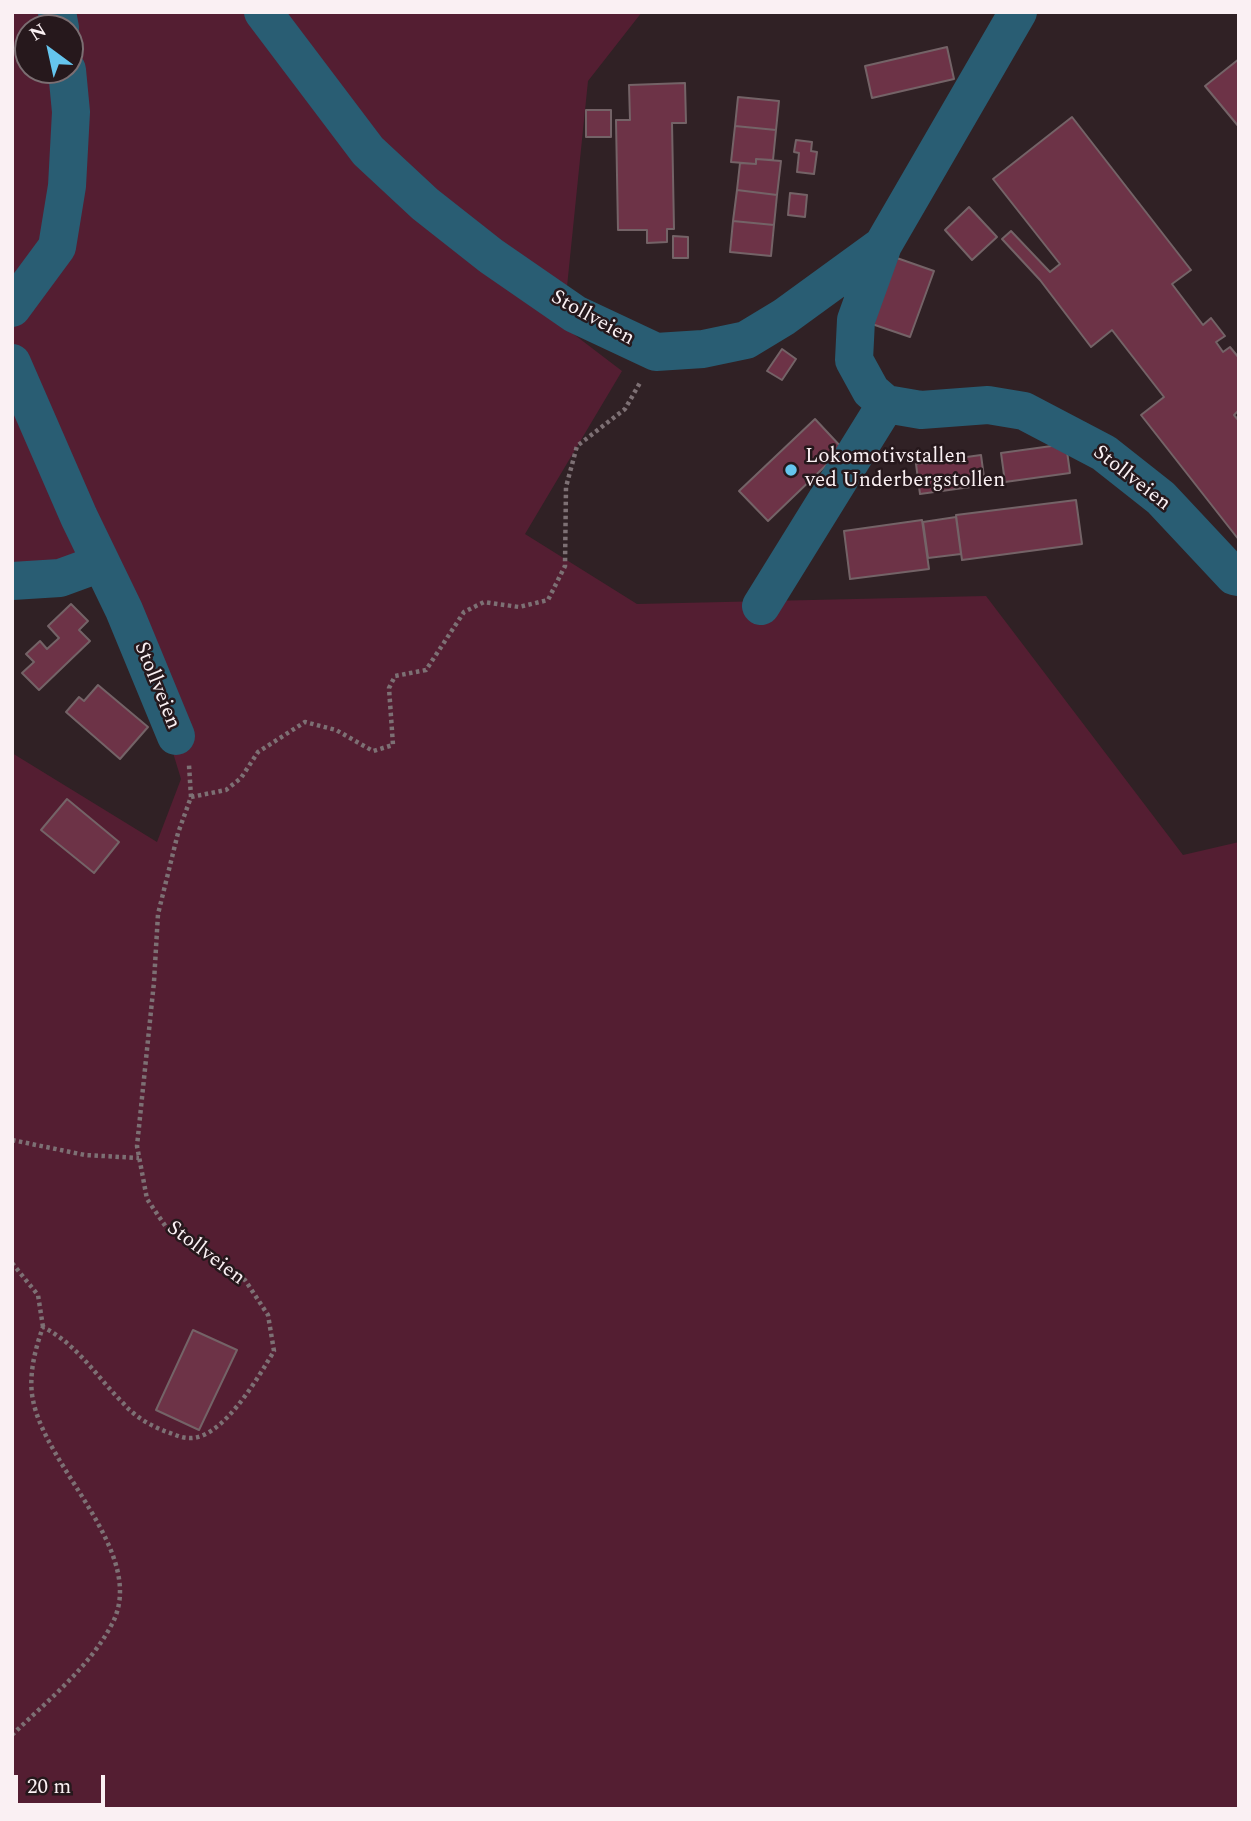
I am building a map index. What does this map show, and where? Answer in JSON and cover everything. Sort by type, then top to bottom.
[{"type":"street","name":"Stollveien","points":[[263,12],[368,151],[425,205],[491,256],[575,314],[656,352],[703,349],[746,340],[784,317],[883,246]]},
{"type":"street","name":"Stollveien","points":[[1018,12],[883,246],[856,320],[854,360],[871,391],[886,404],[921,410],[988,405],[1024,411],[1104,453],[1161,498],[1205,547],[1234,576],[1239,577]]},
{"type":"street","points":[[12,308],[57,247],[68,173],[71,112],[68,84]]},
{"type":"street","name":"Stollveien","points":[[12,362],[176,736]]},
{"type":"street","points":[[761,606],[886,404]]},
{"type":"street","points":[[12,582],[61,578],[102,563]]},
{"type":"path","points":[[191,797],[226,790],[241,778],[258,752],[305,722],[336,730],[373,751],[393,746],[389,688],[395,676],[426,670],[464,612],[484,602],[519,607],[548,600],[565,566],[566,487],[577,446],[625,409],[656,352]]},
{"type":"path","name":"Stollveien","points":[[43,1327],[60,1336],[89,1362],[124,1405],[151,1426],[188,1438],[207,1434],[248,1394],[274,1351],[268,1315],[245,1280],[166,1227],[147,1199],[137,1146],[154,982],[158,914],[178,834],[191,797],[189,762],[176,736]]},
{"type":"path","points":[[12,1140],[85,1155],[139,1158]]},
{"type":"path","points":[[12,1263],[38,1295],[43,1327],[33,1364],[32,1399],[43,1432],[105,1538],[115,1561],[120,1590],[114,1621],[94,1655],[12,1735]]},
{"type":"shaded area","points":[[12,12],[642,12],[588,81],[563,326],[622,371],[525,534],[637,604],[986,596],[1183,855],[1239,842],[1239,1809],[12,1809],[12,753],[157,842],[181,779],[132,618],[106,586],[12,571]]},
{"type":"building","points":[[947,47],[954,79],[872,98],[865,66]]},
{"type":"building","points":[[1239,59],[1239,127],[1205,86]]},
{"type":"building","points":[[685,83],[686,123],[672,123],[674,229],[667,229],[667,242],[647,243],[647,230],[618,230],[616,120],[630,120],[629,85]]},
{"type":"building","points":[[738,97],[779,101],[776,130],[735,126]]},
{"type":"building","points":[[586,110],[611,110],[611,137],[586,137]]},
{"type":"building","points":[[1072,117],[1191,270],[1172,284],[1203,325],[1211,318],[1225,336],[1216,342],[1223,352],[1230,347],[1239,358],[1239,410],[1234,415],[1239,421],[1239,540],[1141,415],[1164,397],[1112,330],[1091,347],[1040,280],[1002,239],[1011,231],[1050,272],[1060,264],[993,179]]},
{"type":"building","points":[[735,126],[776,130],[773,160],[756,159],[756,164],[731,162]]},
{"type":"building","points":[[796,140],[812,142],[811,151],[817,152],[814,174],[797,172],[799,153],[794,152]]},
{"type":"building","points":[[756,159],[781,161],[777,195],[737,190],[740,163],[756,164]]},
{"type":"building","points":[[737,190],[777,195],[774,225],[733,221]]},
{"type":"building","points":[[790,193],[807,195],[805,217],[788,215]]},
{"type":"building","points":[[969,207],[997,237],[972,260],[945,230]]},
{"type":"building","points":[[733,221],[774,225],[771,256],[730,252]]},
{"type":"building","points":[[673,236],[688,237],[688,258],[673,258]]},
{"type":"building","points":[[894,257],[934,271],[910,337],[869,323]]},
{"type":"building","points":[[782,349],[796,359],[782,380],[767,371]]},
{"type":"building","name":"Lokomotivstallen ved Underbergstollen","points":[[815,419],[843,449],[768,521],[739,491]]},
{"type":"building","points":[[1066,444],[1070,473],[1005,482],[1001,453]]},
{"type":"building","points":[[981,455],[985,485],[920,494],[916,464]]},
{"type":"building","points":[[1076,500],[1082,544],[962,560],[956,515]]},
{"type":"building","points":[[956,517],[961,554],[928,558],[923,522]]},
{"type":"building","points":[[922,520],[929,569],[850,579],[844,531]]},
{"type":"building","points":[[71,604],[88,621],[79,630],[90,641],[39,690],[22,673],[34,662],[26,654],[40,641],[47,649],[59,638],[48,626]]},
{"type":"building","points":[[98,685],[148,727],[120,759],[66,712],[79,697],[84,701]]},
{"type":"building","points":[[67,799],[119,842],[94,873],[41,830]]},
{"type":"building","points":[[193,1330],[237,1350],[199,1430],[156,1410]]},
{"type":"place","name":"Lokomotivstallen ved Underbergstollen","points":[[791,470]]}]
